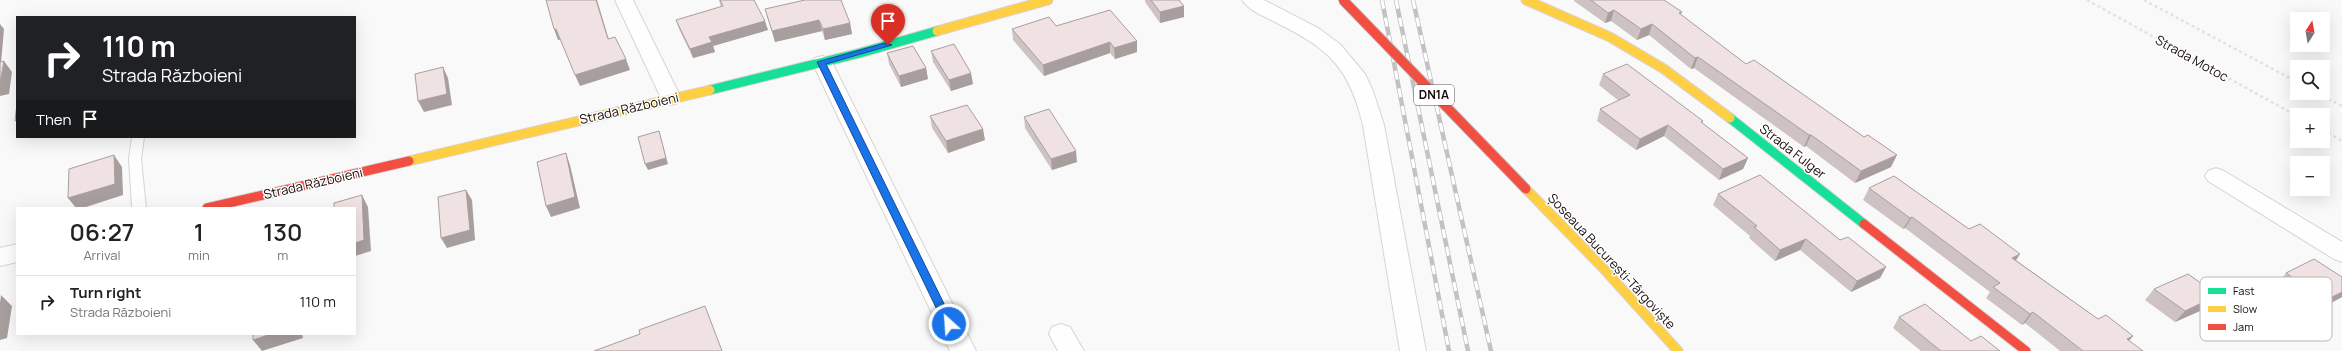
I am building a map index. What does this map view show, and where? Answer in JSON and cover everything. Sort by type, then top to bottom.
[{"type":"street","points":[[624,0],[671,98]]},
{"type":"street","name":"Strada Războieni","points":[[211,207],[822,62],[1048,0]]},
{"type":"street","points":[[1251,0],[1264,9],[1310,31],[1330,45],[1352,70],[1367,97],[1376,127],[1384,189],[1413,351]]},
{"type":"street","name":"Șoseaua București-Târgoviște","points":[[1343,0],[1604,269],[1678,351]]},
{"type":"street","name":"Strada Fulger","points":[[1526,0],[1610,37],[1664,69],[1722,112],[2026,351]]},
{"type":"street","points":[[822,62],[963,351]]},
{"type":"street","points":[[2216,176],[2342,254]]},
{"type":"street","points":[[0,257],[16,253]]},
{"type":"lane","points":[[138,138],[135,159],[139,207]]},
{"type":"path","name":"Strada Motoc","points":[[2087,0],[2290,112]]},
{"type":"path","points":[[2144,0],[2290,78]]},
{"type":"path","points":[[2330,100],[2342,106]]},
{"type":"path","points":[[2330,134],[2342,141]]},
{"type":"building","points":[[546,0],[596,0],[608,39],[615,37],[626,59],[575,75],[556,29],[554,29]]},
{"type":"building","points":[[720,0],[754,0],[765,21],[709,37],[712,42],[690,49],[676,20],[723,6]]},
{"type":"building","points":[[805,0],[841,0],[850,23],[823,29],[819,20],[772,31],[765,9]]},
{"type":"building","points":[[1151,0],[1179,0],[1184,6],[1160,12]]},
{"type":"building","points":[[1591,0],[1664,0],[1682,12],[1679,13],[1746,64],[1754,60],[1864,137],[1868,135],[1897,155],[1861,171],[1698,57],[1695,58],[1652,24],[1641,29],[1614,10],[1608,13]]},
{"type":"building","points":[[1110,10],[1137,41],[1114,48],[1110,42],[1043,65],[1012,29],[1049,17],[1056,26]]},
{"type":"building","points":[[954,44],[971,73],[949,80],[931,51]]},
{"type":"building","points":[[913,46],[926,68],[899,76],[887,53]]},
{"type":"building","points":[[4,61],[0,83],[0,62]]},
{"type":"building","points":[[1627,64],[1703,121],[1701,122],[1748,158],[1723,169],[1668,125],[1640,139],[1600,109],[1630,95],[1603,74]]},
{"type":"building","points":[[443,67],[447,94],[418,101],[415,74]]},
{"type":"building","points":[[967,105],[983,129],[946,141],[930,116]]},
{"type":"building","points":[[1049,109],[1076,151],[1051,159],[1024,117]]},
{"type":"building","points":[[659,131],[666,158],[645,164],[638,137]]},
{"type":"building","points":[[566,153],[575,197],[546,206],[537,162]]},
{"type":"building","points":[[114,155],[115,184],[68,198],[69,169]]},
{"type":"building","points":[[1760,175],[1840,240],[1848,237],[1886,267],[1857,281],[1806,239],[1780,250],[1754,227],[1757,226],[1718,194]]},
{"type":"building","points":[[1894,176],[1969,229],[1980,224],[2020,254],[2012,258],[2098,319],[2106,315],[2133,336],[2127,339],[2143,351],[2083,351],[2033,312],[2030,314],[1993,287],[2000,283],[1912,217],[1910,218],[1869,188]]},
{"type":"building","points":[[466,190],[470,230],[441,238],[438,197]]},
{"type":"building","points":[[362,195],[364,240],[356,243],[356,207],[334,207],[334,203]]},
{"type":"building","points":[[2314,259],[2342,277],[2342,292],[2332,297],[2332,277],[2292,277],[2286,273]]},
{"type":"building","points":[[2188,274],[2200,282],[2200,304],[2185,311],[2154,289]]},
{"type":"building","points":[[1925,304],[1971,341],[1981,336],[2000,351],[1941,351],[1899,317]]},
{"type":"building","points":[[705,306],[722,351],[594,351],[640,334],[639,330]]},
{"type":"building","points":[[253,335],[268,335],[253,340]]},
{"type":"railway","points":[[1382,0],[1449,351]]},
{"type":"railway","points":[[1396,0],[1468,351]]},
{"type":"railway","points":[[1413,0],[1491,351]]},
{"type":"traffic: fast","points":[[710,90],[860,53],[937,31]]},
{"type":"traffic: fast","points":[[1730,118],[1864,224]]},
{"type":"traffic: slow","points":[[937,31],[1048,0]]},
{"type":"traffic: slow","points":[[1526,0],[1610,37],[1664,69],[1730,118]]},
{"type":"traffic: slow","points":[[409,161],[710,90]]},
{"type":"traffic: slow","points":[[1526,189],[1604,269],[1678,351]]},
{"type":"traffic: jam","points":[[1343,0],[1526,189]]},
{"type":"traffic: jam","points":[[211,207],[409,161]]},
{"type":"traffic: jam","points":[[1864,224],[2026,351]]},
{"type":"route","points":[[888,45],[822,62],[949,324]]}]
